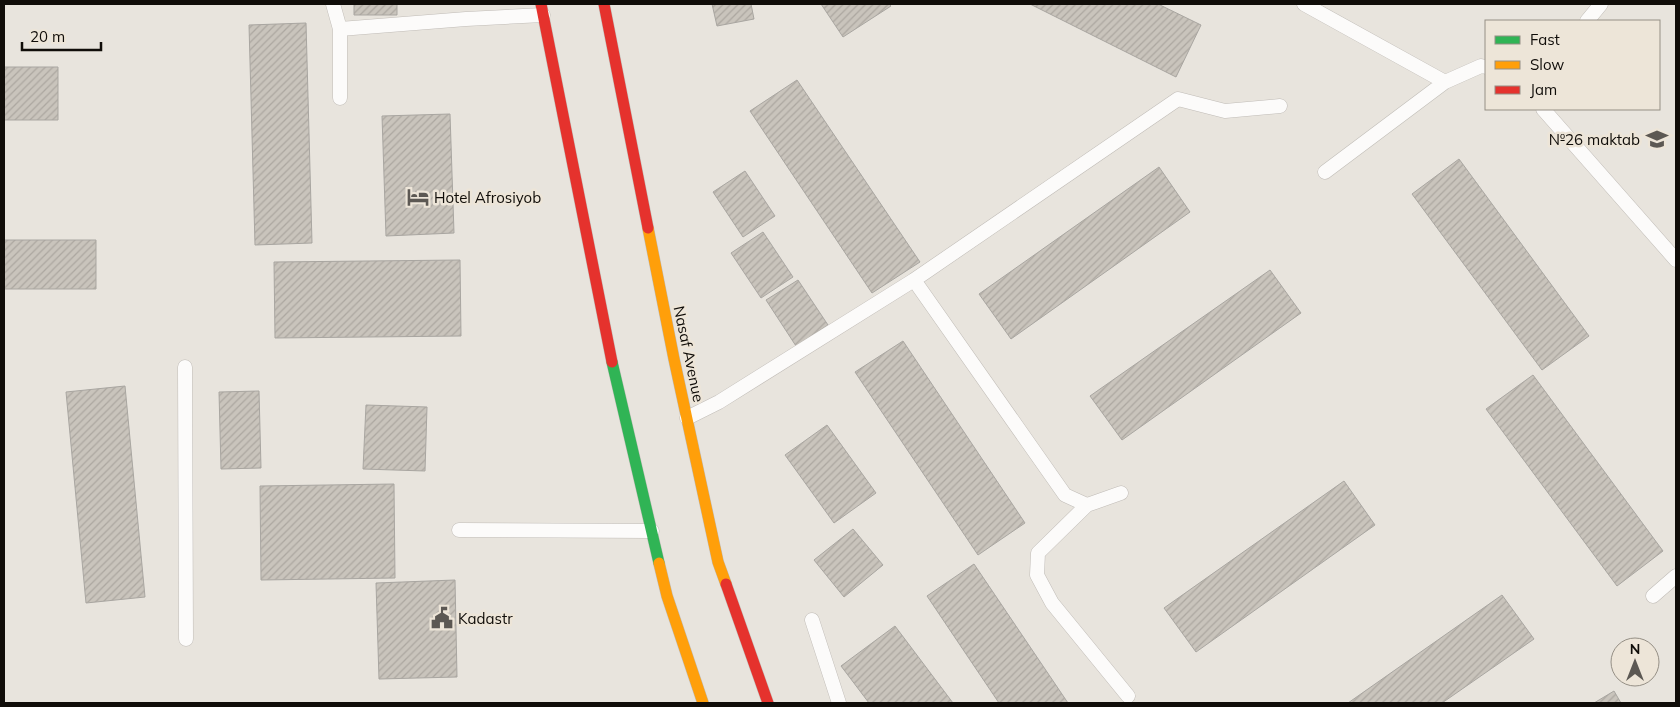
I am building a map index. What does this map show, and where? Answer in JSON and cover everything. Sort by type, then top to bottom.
[{"type":"main road","name":"Nasaf Avenue","points":[[604,4],[687,418],[718,562],[768,703]]},
{"type":"main road","points":[[542,9],[611,357],[667,596],[704,703]]},
{"type":"lane","points":[[333,4],[340,29],[340,98]]},
{"type":"lane","points":[[1304,4],[1445,82]]},
{"type":"lane","points":[[1588,20],[1601,4]]},
{"type":"lane","points":[[340,29],[466,19],[542,9]]},
{"type":"lane","points":[[1325,172],[1445,82],[1481,66],[1485,67]]},
{"type":"lane","points":[[687,418],[719,402],[914,280],[1178,99],[1225,111],[1280,106]]},
{"type":"lane","points":[[1545,110],[1676,260]]},
{"type":"lane","points":[[914,280],[1065,495],[1087,505]]},
{"type":"lane","points":[[185,367],[186,639]]},
{"type":"lane","points":[[1121,493],[1087,505],[1038,553],[1037,575],[1052,603],[1128,696]]},
{"type":"lane","points":[[459,530],[652,530]]},
{"type":"lane","points":[[1653,596],[1676,576]]},
{"type":"lane","points":[[812,620],[839,703]]},
{"type":"building","points":[[354,4],[397,4],[397,15],[354,15]]},
{"type":"building","points":[[712,4],[751,4],[754,19],[717,26]]},
{"type":"building","points":[[821,4],[889,4],[891,6],[843,37]]},
{"type":"building","points":[[1030,4],[1158,4],[1201,25],[1176,77]]},
{"type":"building","points":[[306,23],[312,243],[255,245],[249,25]]},
{"type":"building","points":[[4,67],[58,67],[58,120],[4,120]]},
{"type":"building","points":[[797,80],[920,262],[872,293],[750,111]]},
{"type":"building","points":[[450,114],[454,233],[386,236],[382,116]]},
{"type":"building","points":[[1459,159],[1589,336],[1542,370],[1412,194]]},
{"type":"building","points":[[1159,167],[1190,212],[1011,339],[979,294]]},
{"type":"building","points":[[745,171],[775,216],[743,237],[713,192]]},
{"type":"building","points":[[763,232],[793,277],[761,298],[731,253]]},
{"type":"building","points":[[4,240],[96,240],[96,289],[4,289]]},
{"type":"building","points":[[460,260],[461,336],[275,338],[274,262]]},
{"type":"building","points":[[1270,270],[1301,313],[1122,440],[1090,396]]},
{"type":"building","points":[[798,280],[828,325],[796,346],[766,300]]},
{"type":"building","points":[[903,341],[1025,523],[978,555],[855,372]]},
{"type":"building","points":[[1533,375],[1663,551],[1617,586],[1486,409]]},
{"type":"building","points":[[125,386],[145,597],[86,603],[66,392]]},
{"type":"building","points":[[259,391],[261,468],[221,469],[219,392]]},
{"type":"building","points":[[366,405],[427,407],[425,471],[363,469]]},
{"type":"building","points":[[827,425],[876,493],[834,523],[785,455]]},
{"type":"building","points":[[1344,481],[1375,525],[1196,652],[1164,608]]},
{"type":"building","points":[[394,484],[395,578],[261,580],[260,486]]},
{"type":"building","points":[[853,529],[883,565],[844,597],[814,560]]},
{"type":"building","points":[[974,564],[1068,703],[999,703],[927,596]]},
{"type":"building","points":[[455,580],[457,677],[379,679],[376,583]]},
{"type":"building","points":[[1502,595],[1534,639],[1442,703],[1348,703]]},
{"type":"building","points":[[895,626],[953,703],[869,703],[841,666]]},
{"type":"building","points":[[1614,691],[1621,703],[1594,703]]},
{"type":"traffic: fast","points":[[612,362],[659,563]]},
{"type":"traffic: slow","points":[[648,228],[718,562],[726,584]]},
{"type":"traffic: slow","points":[[659,563],[667,596],[703,703]]},
{"type":"traffic: jam","points":[[541,4],[612,362]]},
{"type":"traffic: jam","points":[[604,4],[648,228]]},
{"type":"traffic: jam","points":[[726,584],[768,703]]},
{"type":"place","name":"№26 maktab","points":[[1657,139]]},
{"type":"place","name":"Hotel Afrosiyob","points":[[418,197]]},
{"type":"place","name":"Kadastr","points":[[442,618]]}]
